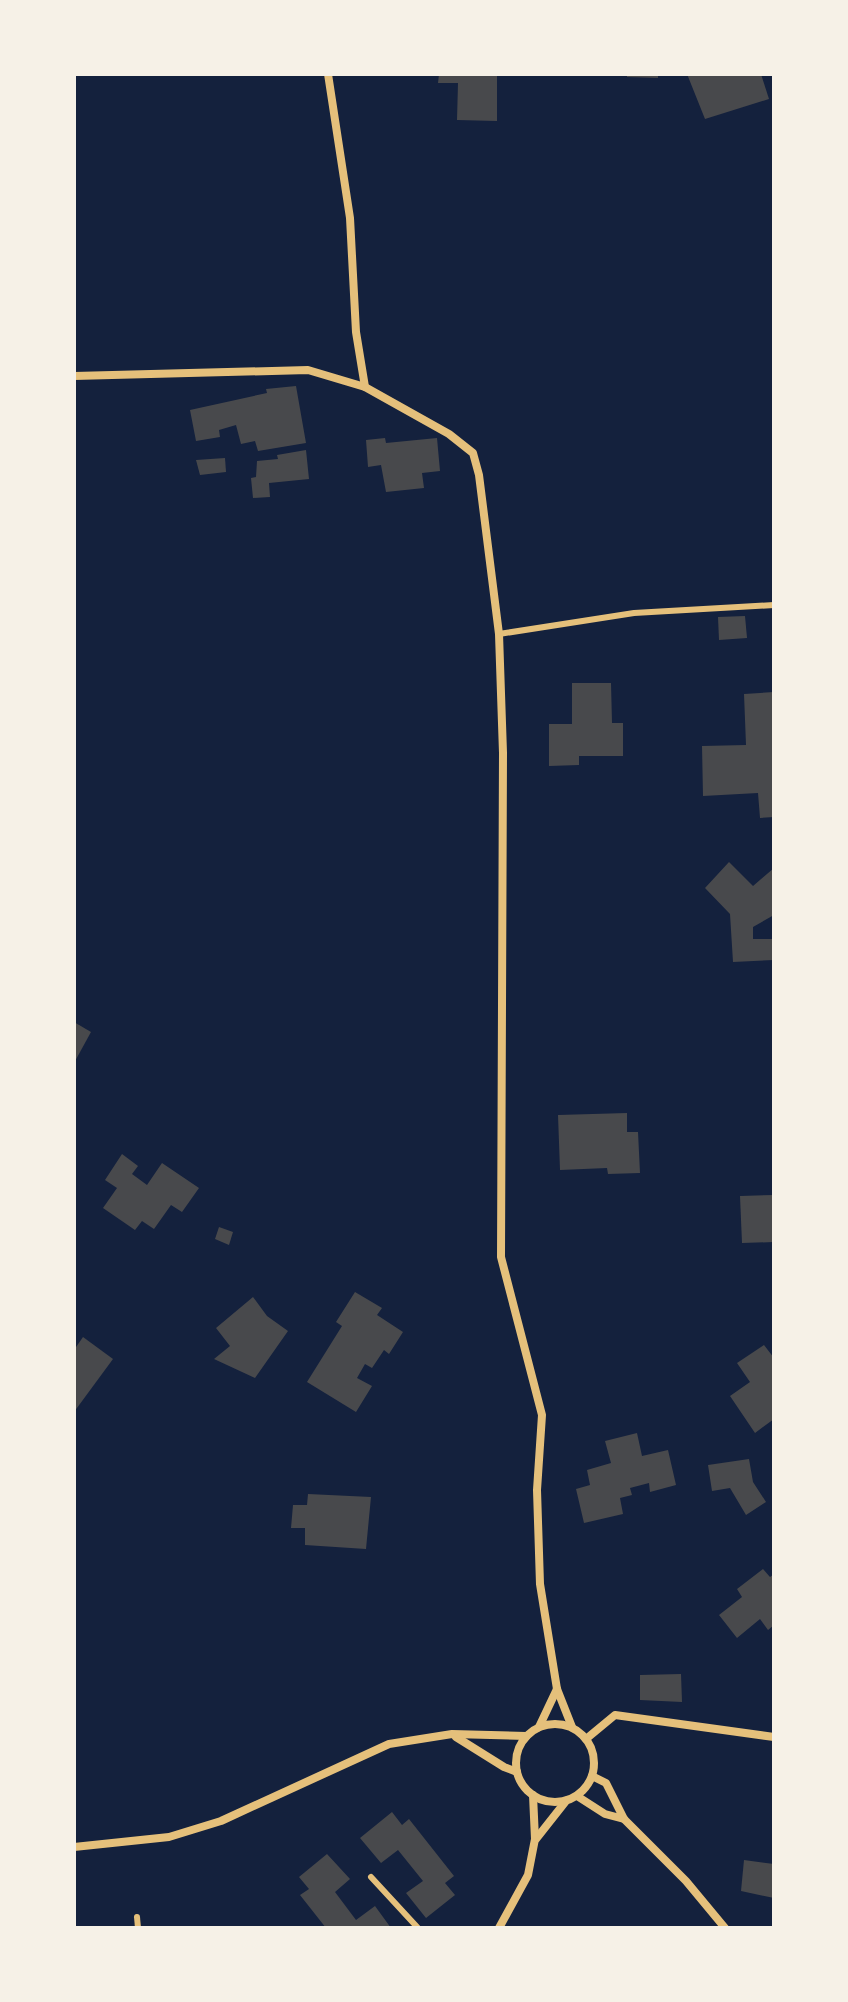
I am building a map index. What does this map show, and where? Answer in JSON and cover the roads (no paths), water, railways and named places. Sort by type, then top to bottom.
[{"type":"street","points":[[328,74],[350,218],[356,332],[365,387]]},
{"type":"street","points":[[74,376],[308,370],[365,387],[449,434],[473,453],[479,475],[499,634],[503,753],[501,1257],[542,1415],[537,1490],[540,1584],[557,1689],[572,1727]]},
{"type":"street","points":[[539,1727],[557,1689]]},
{"type":"street","points":[[586,1739],[615,1715],[774,1737]]},
{"type":"street","points":[[562,1724],[572,1727],[586,1739],[592,1750],[592,1776],[577,1796],[566,1801],[543,1801],[520,1781],[516,1759],[526,1736],[539,1727],[562,1724]]},
{"type":"street","points":[[74,1847],[169,1837],[221,1821],[389,1744],[452,1734],[526,1736]]},
{"type":"street","points":[[452,1734],[517,1772]]},
{"type":"street","points":[[592,1776],[606,1783],[624,1819],[686,1881],[725,1928]]},
{"type":"street","points":[[499,1928],[528,1875],[535,1839],[533,1795]]},
{"type":"street","points":[[577,1796],[605,1814],[624,1819]]},
{"type":"street","points":[[535,1839],[566,1801]]},
{"type":"lane","points":[[499,634],[634,613],[774,605]]},
{"type":"lane","points":[[371,1877],[418,1928]]},
{"type":"lane","points":[[137,1917],[138,1928]]}]
